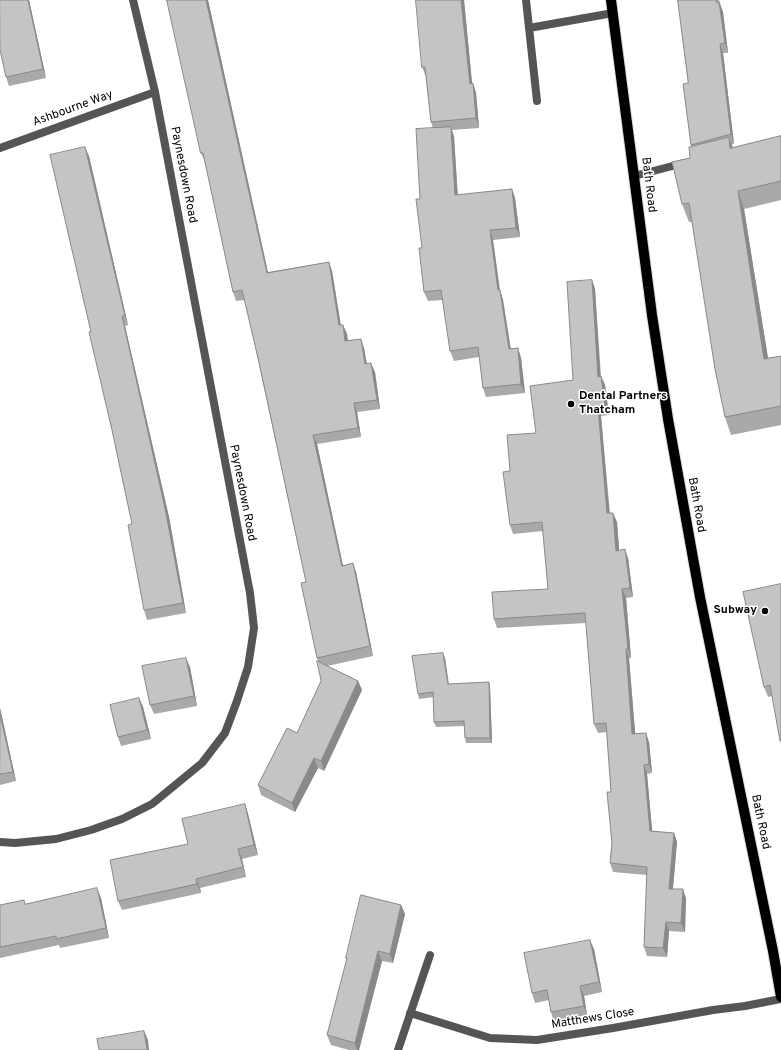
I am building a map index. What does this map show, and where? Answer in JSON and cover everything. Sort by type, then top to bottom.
[{"type":"main road","name":"Bath Road","points":[[611,0],[668,420],[700,597],[773,951],[781,998]]},
{"type":"street","name":"Paynesdown Road","points":[[0,842],[15,843],[56,839],[91,830],[122,819],[152,804],[202,763],[225,733],[248,667],[254,628],[250,593],[155,92],[133,0]]},
{"type":"street","points":[[526,0],[537,101]]},
{"type":"street","points":[[529,28],[613,13]]},
{"type":"street","name":"Ashbourne Way","points":[[0,148],[155,92]]},
{"type":"street","points":[[634,176],[693,161]]},
{"type":"street","points":[[398,1050],[430,955]]},
{"type":"street","name":"Matthews Close","points":[[410,1013],[490,1038],[537,1040],[713,1010],[745,1006],[781,998]]},
{"type":"building","points":[[0,0],[28,0],[43,69],[6,77],[0,50]]},
{"type":"building","points":[[167,0],[206,0],[267,273],[329,262],[339,325],[343,325],[345,341],[361,339],[365,364],[371,363],[377,400],[354,403],[358,428],[313,435],[342,566],[353,563],[370,646],[317,658],[301,583],[306,582],[259,362],[242,290],[233,292],[203,153],[201,153]]},
{"type":"building","points":[[416,0],[461,0],[470,84],[473,83],[476,118],[431,122],[425,67],[422,67]]},
{"type":"building","points":[[678,0],[716,0],[717,3],[719,2],[725,43],[720,44],[731,134],[691,145],[683,84],[688,83]]},
{"type":"building","points":[[451,127],[455,195],[512,189],[516,228],[490,230],[498,290],[500,290],[509,349],[518,348],[521,384],[483,388],[478,347],[450,351],[441,290],[424,292],[419,248],[422,248],[416,199],[420,199],[416,129]]},
{"type":"building","points":[[781,136],[781,181],[738,191],[764,359],[781,356],[781,406],[725,417],[715,369],[689,203],[682,204],[672,162],[690,158],[689,147],[729,137],[730,148]]},
{"type":"building","points":[[85,147],[125,316],[122,316],[165,508],[183,603],[144,610],[128,525],[132,524],[89,332],[91,332],[50,155]]},
{"type":"building","points":[[592,280],[598,377],[601,376],[605,406],[598,407],[607,513],[613,513],[616,551],[625,549],[630,588],[622,589],[628,649],[626,649],[632,734],[646,733],[649,764],[644,765],[650,831],[674,833],[669,889],[683,889],[681,923],[666,922],[663,948],[644,947],[647,867],[610,863],[612,843],[607,792],[611,792],[606,723],[594,724],[585,613],[494,619],[492,592],[548,589],[542,522],[510,525],[503,472],[510,471],[507,435],[536,433],[530,386],[573,380],[567,282]]},
{"type":"building","points":[[781,584],[780,741],[770,685],[764,687],[743,592]]},
{"type":"building","points":[[443,653],[448,684],[489,682],[490,738],[465,738],[464,721],[434,722],[433,692],[418,694],[412,656]]},
{"type":"building","points":[[186,658],[194,696],[150,705],[142,666]]},
{"type":"building","points":[[317,661],[358,681],[321,761],[314,758],[292,803],[258,785],[287,728],[297,733],[321,681]]},
{"type":"building","points":[[139,698],[147,730],[118,737],[110,705]]},
{"type":"building","points":[[0,714],[13,772],[0,774]]},
{"type":"building","points":[[245,804],[254,845],[238,849],[243,867],[196,879],[197,884],[118,901],[110,860],[188,844],[182,819]]},
{"type":"building","points":[[97,888],[106,928],[56,939],[56,936],[0,947],[0,905],[24,900],[25,904]]},
{"type":"building","points":[[361,895],[401,905],[390,954],[378,951],[355,1043],[327,1035],[347,958]]},
{"type":"building","points":[[590,940],[599,982],[580,986],[584,1006],[551,1012],[547,990],[532,993],[524,953]]},
{"type":"building","points":[[144,1031],[147,1050],[99,1050],[97,1039]]},
{"type":"place","name":"Dental Partners Thatcham","points":[[571,404]]},
{"type":"place","name":"Subway","points":[[765,611]]}]
